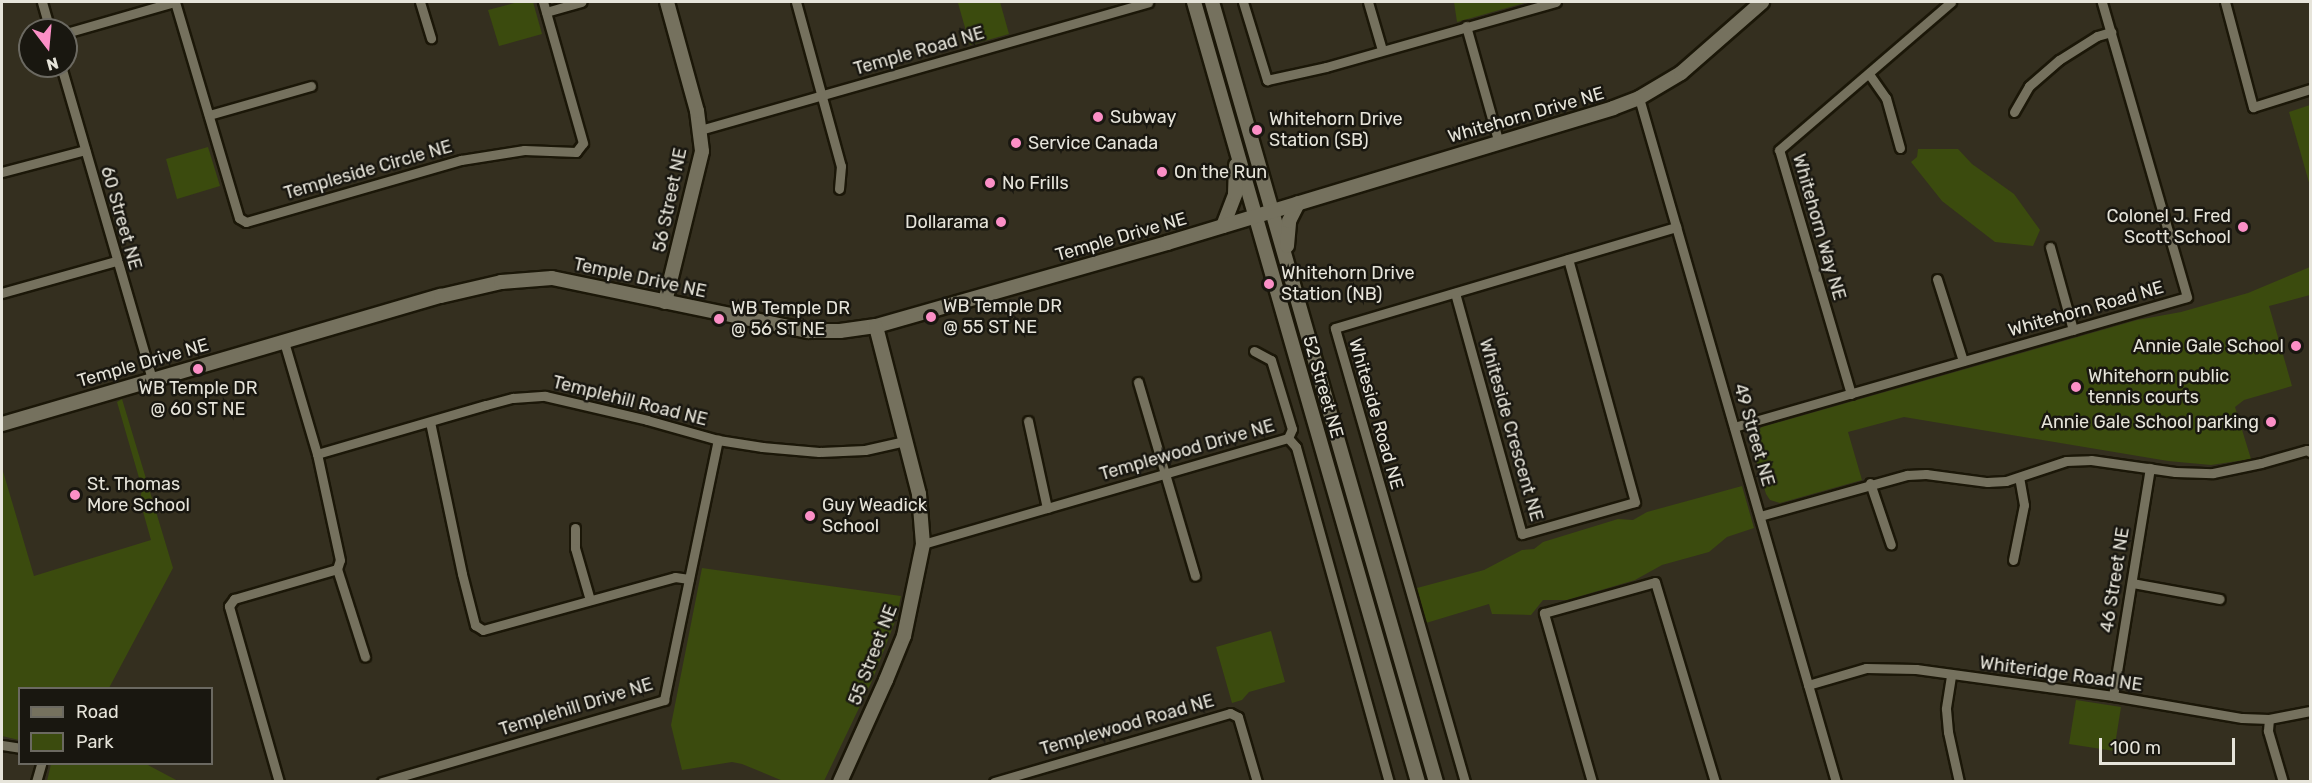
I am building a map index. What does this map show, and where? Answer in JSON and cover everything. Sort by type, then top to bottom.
[{"type":"street","points":[[42,2],[47,18]]},
{"type":"street","points":[[78,30],[175,2]]},
{"type":"street","name":"Templeside Circle NE","points":[[175,2],[239,218],[246,222],[461,160],[524,150],[576,152],[583,143],[543,2]]},
{"type":"street","points":[[420,2],[431,38]]},
{"type":"street","points":[[546,12],[582,2]]},
{"type":"street","name":"56 Street NE","points":[[664,302],[702,151],[700,130],[667,2]]},
{"type":"street","points":[[796,2],[841,166],[839,189]]},
{"type":"street","name":"Temple Road NE","points":[[700,130],[1148,2]]},
{"type":"street","name":"52 Street NE","points":[[1194,2],[1418,782]]},
{"type":"street","name":"52 Street NE","points":[[1212,2],[1436,782]]},
{"type":"street","points":[[1243,2],[1267,80],[1556,2]]},
{"type":"street","points":[[1368,2],[1382,50]]},
{"type":"street","name":"Whitehorn Drive NE","points":[[1273,211],[1639,98],[1681,73],[1762,2]]},
{"type":"street","name":"Whitehorn Way NE","points":[[1851,394],[1779,150],[1951,2]]},
{"type":"street","name":"Whitehorn Road NE","points":[[1734,427],[2187,297],[2102,2]]},
{"type":"street","points":[[2225,2],[2253,107],[2310,89]]},
{"type":"street","points":[[1466,26],[1498,141]]},
{"type":"street","points":[[2014,112],[2029,86],[2058,60],[2097,36],[2111,32]]},
{"type":"street","points":[[1869,74],[1886,98],[1900,148]]},
{"type":"street","name":"60 Street NE","points":[[64,78],[152,379]]},
{"type":"street","points":[[209,115],[311,86]]},
{"type":"street","name":"49 Street NE","points":[[1639,98],[1836,782]]},
{"type":"street","points":[[2,172],[85,150]]},
{"type":"street","points":[[1223,226],[1235,194],[1236,151]]},
{"type":"street","points":[[1286,256],[1289,221],[1298,203]]},
{"type":"street","name":"Temple Drive NE","points":[[2,423],[441,296],[501,282],[552,278],[809,332],[840,331],[876,326],[1273,211]]},
{"type":"street","name":"Whiteside Road NE","points":[[1465,782],[1335,328],[1677,227]]},
{"type":"street","points":[[2050,248],[2073,330]]},
{"type":"street","name":"Whiteside Crescent NE","points":[[1455,292],[1522,534],[1635,502],[1568,259]]},
{"type":"street","points":[[2,293],[116,261]]},
{"type":"street","points":[[1938,279],[1963,361]]},
{"type":"street","name":"55 Street NE","points":[[840,782],[904,636],[923,544],[919,494],[876,326]]},
{"type":"street","points":[[284,342],[317,454],[340,560],[337,569],[365,657]]},
{"type":"street","points":[[1254,351],[1271,360],[1292,429],[1288,438]]},
{"type":"street","points":[[1138,382],[1195,576]]},
{"type":"street","name":"Templehill Road NE","points":[[317,454],[513,399],[545,396],[647,420],[718,440],[819,452],[864,450],[905,441]]},
{"type":"street","points":[[1028,421],[1047,508]]},
{"type":"street","points":[[430,422],[462,574],[475,625],[483,630],[675,577],[689,579]]},
{"type":"street","name":"Templewood Drive NE","points":[[923,544],[1288,438],[1296,447],[1389,782]]},
{"type":"street","name":"Templehill Drive NE","points":[[382,782],[664,700],[718,440]]},
{"type":"street","points":[[1760,516],[1870,483],[1907,475],[1926,474],[1987,482],[2019,478],[2066,461],[2091,460],[2213,473],[2260,464],[2307,450],[2310,452]]},
{"type":"street","name":"46 Street NE","points":[[2113,696],[2150,468]]},
{"type":"street","points":[[2013,560],[2024,505],[2019,478]]},
{"type":"street","points":[[1870,483],[1892,545]]},
{"type":"street","points":[[575,528],[575,548],[590,600]]},
{"type":"street","points":[[279,782],[229,606],[234,599],[337,569]]},
{"type":"street","points":[[1592,782],[1544,613],[1655,582],[1715,782]]},
{"type":"street","points":[[2132,583],[2220,599]]},
{"type":"street","name":"Whiteridge Road NE","points":[[1808,685],[1876,668],[1916,669],[1951,676],[2113,696],[2242,718],[2269,719],[2310,711]]},
{"type":"street","points":[[1951,676],[1946,709],[1948,732],[1959,782]]},
{"type":"street","name":"Templewood Road NE","points":[[994,782],[1230,713],[1238,717],[1257,782]]},
{"type":"street","points":[[2269,719],[2268,731],[2283,782]]},
{"type":"street","points":[[2,745],[18,748]]},
{"type":"street","points":[[36,782],[41,765]]},
{"type":"green space","points":[[518,2],[533,2],[542,34],[499,46],[488,10]]},
{"type":"green space","points":[[1000,2],[1009,34],[970,45],[958,3]]},
{"type":"green space","points":[[1454,2],[1528,2],[1457,22]]},
{"type":"green space","points":[[2310,105],[2310,186],[2289,112]]},
{"type":"green space","points":[[208,147],[220,186],[177,199],[166,159]]},
{"type":"green space","points":[[1918,149],[1958,149],[1972,164],[2014,194],[2040,230],[2033,246],[1995,242],[1942,201],[1911,162],[1917,157]]},
{"type":"green space","points":[[2310,267],[2310,295],[2269,306],[2292,386],[2244,400],[2235,407],[2251,459],[2211,465],[2168,461],[1904,417],[1848,432],[1862,480],[1780,503],[1770,500],[1766,494],[1751,443],[1752,436],[1762,427],[2137,320],[2181,312],[2248,293]]},
{"type":"green space","points":[[122,399],[173,568],[110,687],[18,687],[18,740],[2,736],[2,468],[34,576],[151,540],[140,501],[142,488],[117,402]]},
{"type":"green space","points":[[1742,486],[1754,528],[1727,537],[1709,552],[1662,565],[1635,580],[1567,600],[1543,600],[1531,615],[1492,614],[1489,604],[1426,623],[1417,588],[1484,570],[1522,550],[1534,549],[1543,542],[1618,519],[1633,520],[1647,512]]},
{"type":"green space","points":[[702,568],[901,596],[896,619],[872,681],[824,781],[783,781],[732,762],[682,770],[671,725]]},
{"type":"green space","points":[[1271,631],[1285,682],[1249,692],[1242,700],[1232,703],[1216,647]]},
{"type":"green space","points":[[2076,700],[2121,707],[2114,751],[2069,744]]},
{"type":"green space","points":[[51,765],[148,765],[178,781],[47,781]]},
{"type":"place","name":"Subway","points":[[1098,117]]},
{"type":"place","name":"Whitehorn Drive Station (SB)","points":[[1257,130]]},
{"type":"place","name":"Service Canada","points":[[1016,143]]},
{"type":"place","name":"On the Run","points":[[1162,172]]},
{"type":"place","name":"No Frills","points":[[990,183]]},
{"type":"place","name":"Dollarama","points":[[1001,222]]},
{"type":"place","name":"Colonel J. Fred Scott School","points":[[2243,227]]},
{"type":"place","name":"Whitehorn Drive Station (NB)","points":[[1269,284]]},
{"type":"place","name":"WB Temple DR @ 55 ST NE","points":[[931,317]]},
{"type":"place","name":"WB Temple DR @ 56 ST NE","points":[[719,319]]},
{"type":"place","name":"Annie Gale School","points":[[2296,346]]},
{"type":"place","name":"WB Temple DR @ 60 ST NE","points":[[198,369]]},
{"type":"place","name":"Whitehorn public tennis courts","points":[[2076,387]]},
{"type":"place","name":"Annie Gale School parking","points":[[2271,422]]},
{"type":"place","name":"St. Thomas More School","points":[[75,495]]},
{"type":"place","name":"Guy Weadick School","points":[[810,516]]}]
